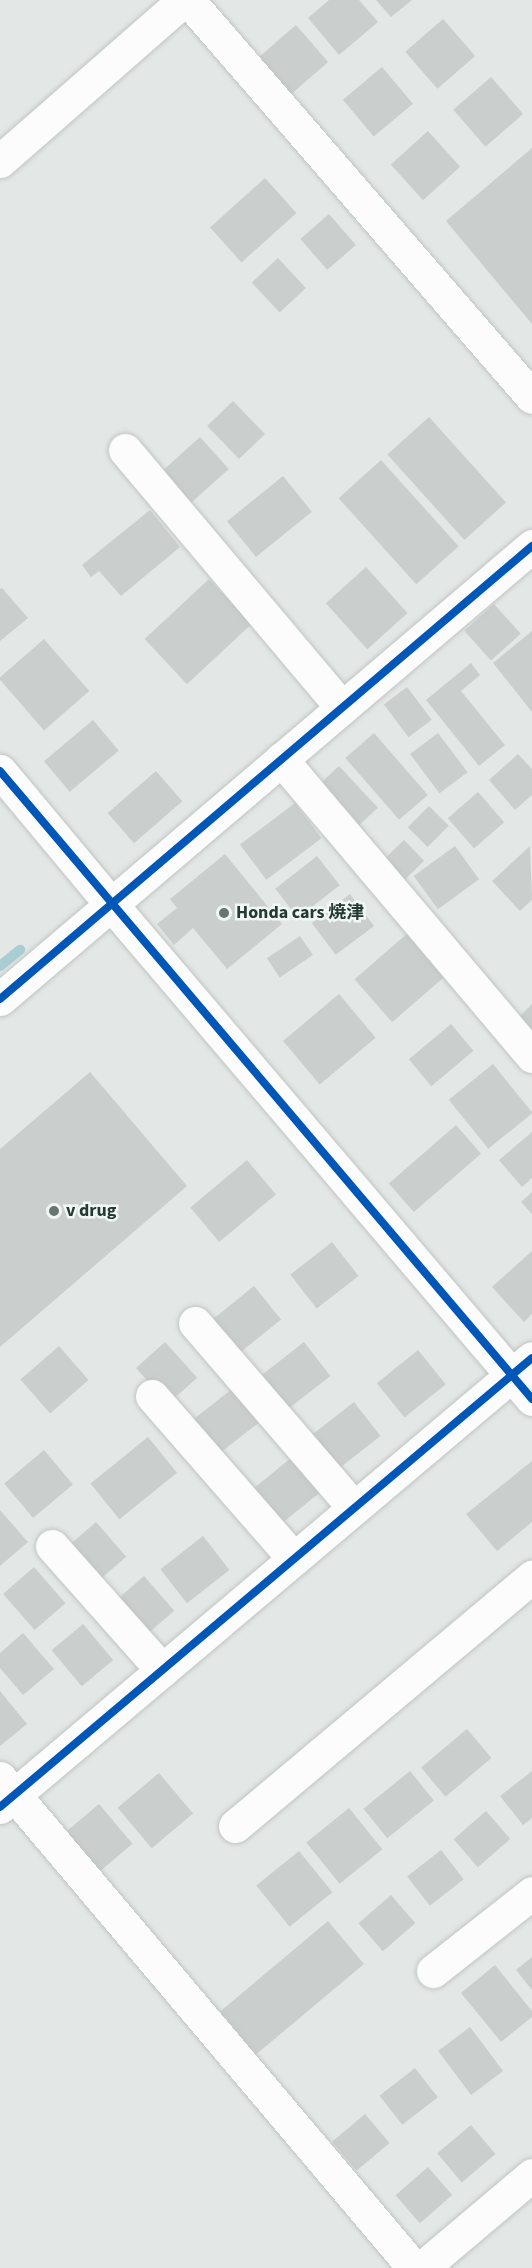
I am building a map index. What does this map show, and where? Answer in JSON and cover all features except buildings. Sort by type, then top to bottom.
[{"type":"street","points":[[0,161],[186,0],[532,397]]},
{"type":"street","points":[[125,450],[342,708]]},
{"type":"street","points":[[0,999],[532,546]]},
{"type":"street","points":[[281,759],[532,1056]]},
{"type":"street","points":[[0,771],[111,904],[525,1377],[354,1508],[162,1670],[5,1793],[414,2268]]},
{"type":"street","points":[[195,1323],[354,1508]]},
{"type":"street","points":[[152,1396],[294,1559]]},
{"type":"street","points":[[52,1546],[162,1670]]},
{"type":"street","points":[[235,1826],[532,1577]]},
{"type":"street","points":[[433,1971],[532,1893]]},
{"type":"street","points":[[422,2268],[532,2175]]},
{"type":"waterway","points":[[0,966],[20,950]]},
{"type":"cycle path","points":[[0,999],[532,546]]},
{"type":"cycle path","points":[[0,771],[532,1399]]},
{"type":"cycle path","points":[[0,1807],[532,1358]]},
{"type":"place","name":"Honda cars 焼津","points":[[224,913]]},
{"type":"place","name":"v drug","points":[[54,1211]]}]
